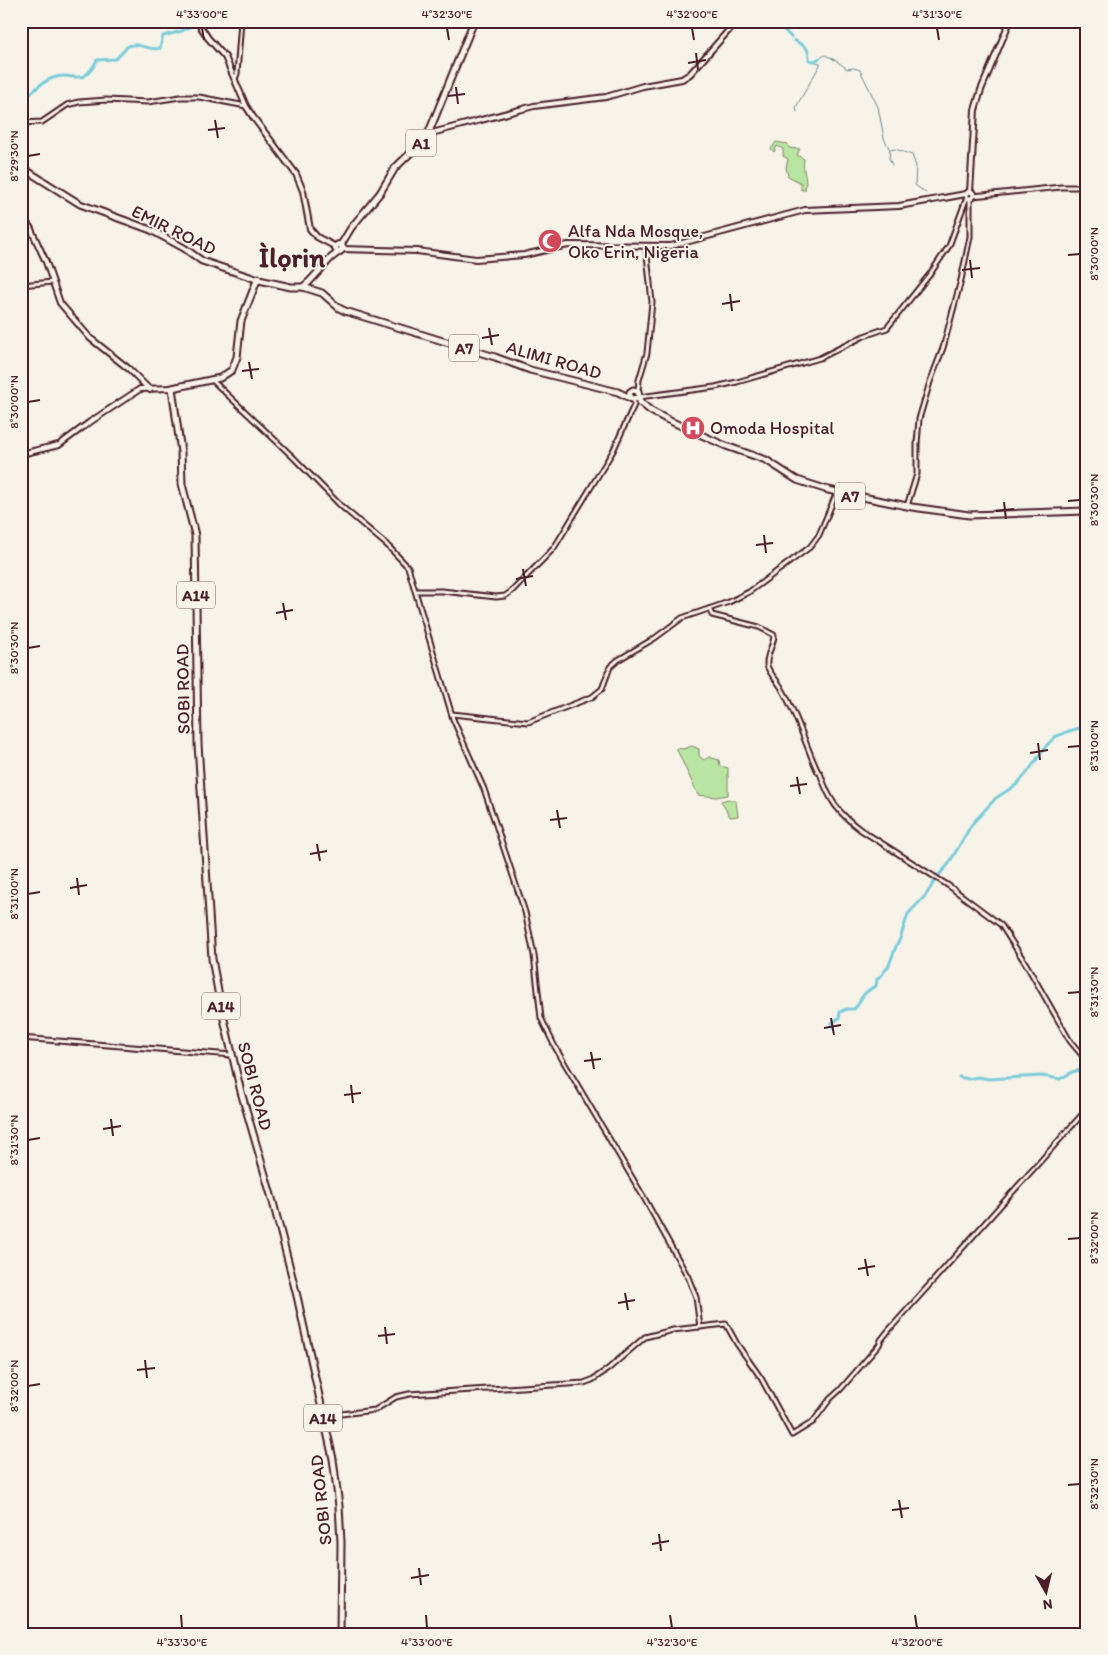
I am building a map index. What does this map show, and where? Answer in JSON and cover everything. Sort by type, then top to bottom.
[{"type":"highway","name":"A1","points":[[339,248],[351,228],[380,193],[394,166],[427,134],[472,21]]},
{"type":"highway","name":"EMIR ROAD","points":[[21,166],[79,201],[144,225],[185,247],[203,260],[258,279],[291,287],[305,286],[326,262]]},
{"type":"highway","name":"EMIR ROAD","points":[[258,279],[305,284],[339,248]]},
{"type":"highway","points":[[173,389],[214,380],[226,374],[236,364],[241,321],[258,279]]},
{"type":"highway","name":"A7","points":[[305,286],[327,295],[344,309],[498,356],[530,368],[620,392],[636,394],[639,401],[648,409],[668,420],[726,446],[766,460],[800,482],[835,492],[907,507],[982,516],[1087,512]]},
{"type":"highway","name":"SOBI ROAD","points":[[173,389],[182,456],[182,484],[195,535],[197,724],[212,959],[220,1002],[246,1110],[274,1204],[301,1313],[334,1462],[341,1542],[340,1634]]},
{"type":"main road","points":[[427,134],[534,106],[606,97],[643,86],[682,79],[690,74],[737,21]]},
{"type":"main road","points":[[197,23],[226,57],[246,106],[296,174],[303,191],[310,229],[316,237],[339,248],[417,251],[476,259],[524,255],[568,245],[646,246],[681,244],[805,210],[899,206],[957,196],[969,196],[975,110],[981,90],[1010,21]]},
{"type":"main road","points":[[21,218],[30,230],[53,282],[58,302],[89,339],[148,389]]},
{"type":"main road","points":[[21,455],[58,445],[135,392],[148,389],[173,389]]},
{"type":"street","points":[[235,80],[241,21]]},
{"type":"street","points":[[21,123],[42,122],[61,108],[79,102],[106,100],[148,102],[180,97],[198,97],[246,106]]},
{"type":"street","points":[[969,196],[1062,187],[1087,187]]},
{"type":"street","points":[[636,394],[699,389],[737,382],[820,358],[864,336],[891,326],[949,246],[969,196]]},
{"type":"street","points":[[907,507],[917,474],[916,444],[919,419],[943,348],[970,237],[969,196]]},
{"type":"street","points":[[416,591],[442,591],[496,597],[505,596],[554,548],[613,451],[634,405],[647,353],[652,302],[646,246]]},
{"type":"street","points":[[21,285],[53,282]]},
{"type":"street","points":[[214,380],[345,509],[387,544],[405,562],[410,571],[452,714],[484,789],[525,912],[534,955],[540,1008],[544,1025],[688,1277],[696,1297],[700,1327]]},
{"type":"street","points":[[452,714],[528,722],[592,697],[598,693],[605,682],[610,667],[618,660],[655,638],[680,619],[749,592],[810,547],[819,535],[835,492]]},
{"type":"street","points":[[709,609],[712,615],[759,628],[774,635],[767,658],[767,667],[779,684],[794,712],[826,792],[836,808],[848,821],[943,882],[1001,925],[1029,968],[1070,1041],[1087,1060]]},
{"type":"street","points":[[21,1038],[233,1055]]},
{"type":"street","points":[[323,1416],[375,1410],[396,1397],[409,1394],[586,1382],[608,1369],[645,1337],[658,1332],[728,1325],[737,1344],[761,1378],[792,1435],[817,1417],[830,1399],[879,1345],[889,1330],[1087,1109]]},
{"type":"green space","points":[[776,142],[788,144],[789,148],[800,149],[797,155],[804,159],[805,190],[801,190],[801,183],[788,176],[786,168],[788,159],[783,156],[783,149],[777,146],[774,152],[771,149]]},
{"type":"green space","points":[[692,746],[699,749],[699,756],[704,760],[709,757],[719,760],[720,766],[728,768],[728,795],[716,797],[698,795],[676,748],[683,749]]},
{"type":"green space","points":[[728,799],[736,801],[738,816],[730,817],[721,801]]},
{"type":"waterway","points":[[21,96],[27,97],[49,79],[60,76],[82,77],[92,69],[97,60],[115,59],[131,45],[151,49],[160,48],[163,36],[182,31],[202,21]]},
{"type":"waterway","points":[[775,21],[791,37]]},
{"type":"waterway","points":[[794,40],[807,49],[809,60],[814,61],[820,58]]},
{"type":"waterway","points":[[820,58],[825,55],[847,69],[854,68],[860,70],[878,107],[884,138],[890,150],[889,158],[892,165]]},
{"type":"waterway","points":[[797,112],[796,107],[820,65],[820,63],[812,61]]},
{"type":"waterway","points":[[890,150],[895,149],[912,155],[916,166],[915,185],[926,193]]},
{"type":"waterway","points":[[938,876],[948,865],[972,824],[996,798],[1016,785],[1047,745],[1055,737],[1087,726]]},
{"type":"waterway","points":[[855,1008],[861,998],[876,986],[877,979],[889,965],[908,914],[926,895],[936,879]]},
{"type":"waterway","points":[[833,1028],[832,1023],[839,1018],[840,1012],[854,1009]]},
{"type":"waterway","points":[[959,1077],[989,1079],[1042,1076],[1060,1079],[1072,1072],[1087,1068]]},
{"type":"place","name":"Alfa Nda Mosque, Oko Erin, Nigeria","points":[[550,241]]},
{"type":"place","name":"Omoda Hospital","points":[[693,428]]},
{"type":"district","name":"Ìlọrin","points":[[292,257]]}]
